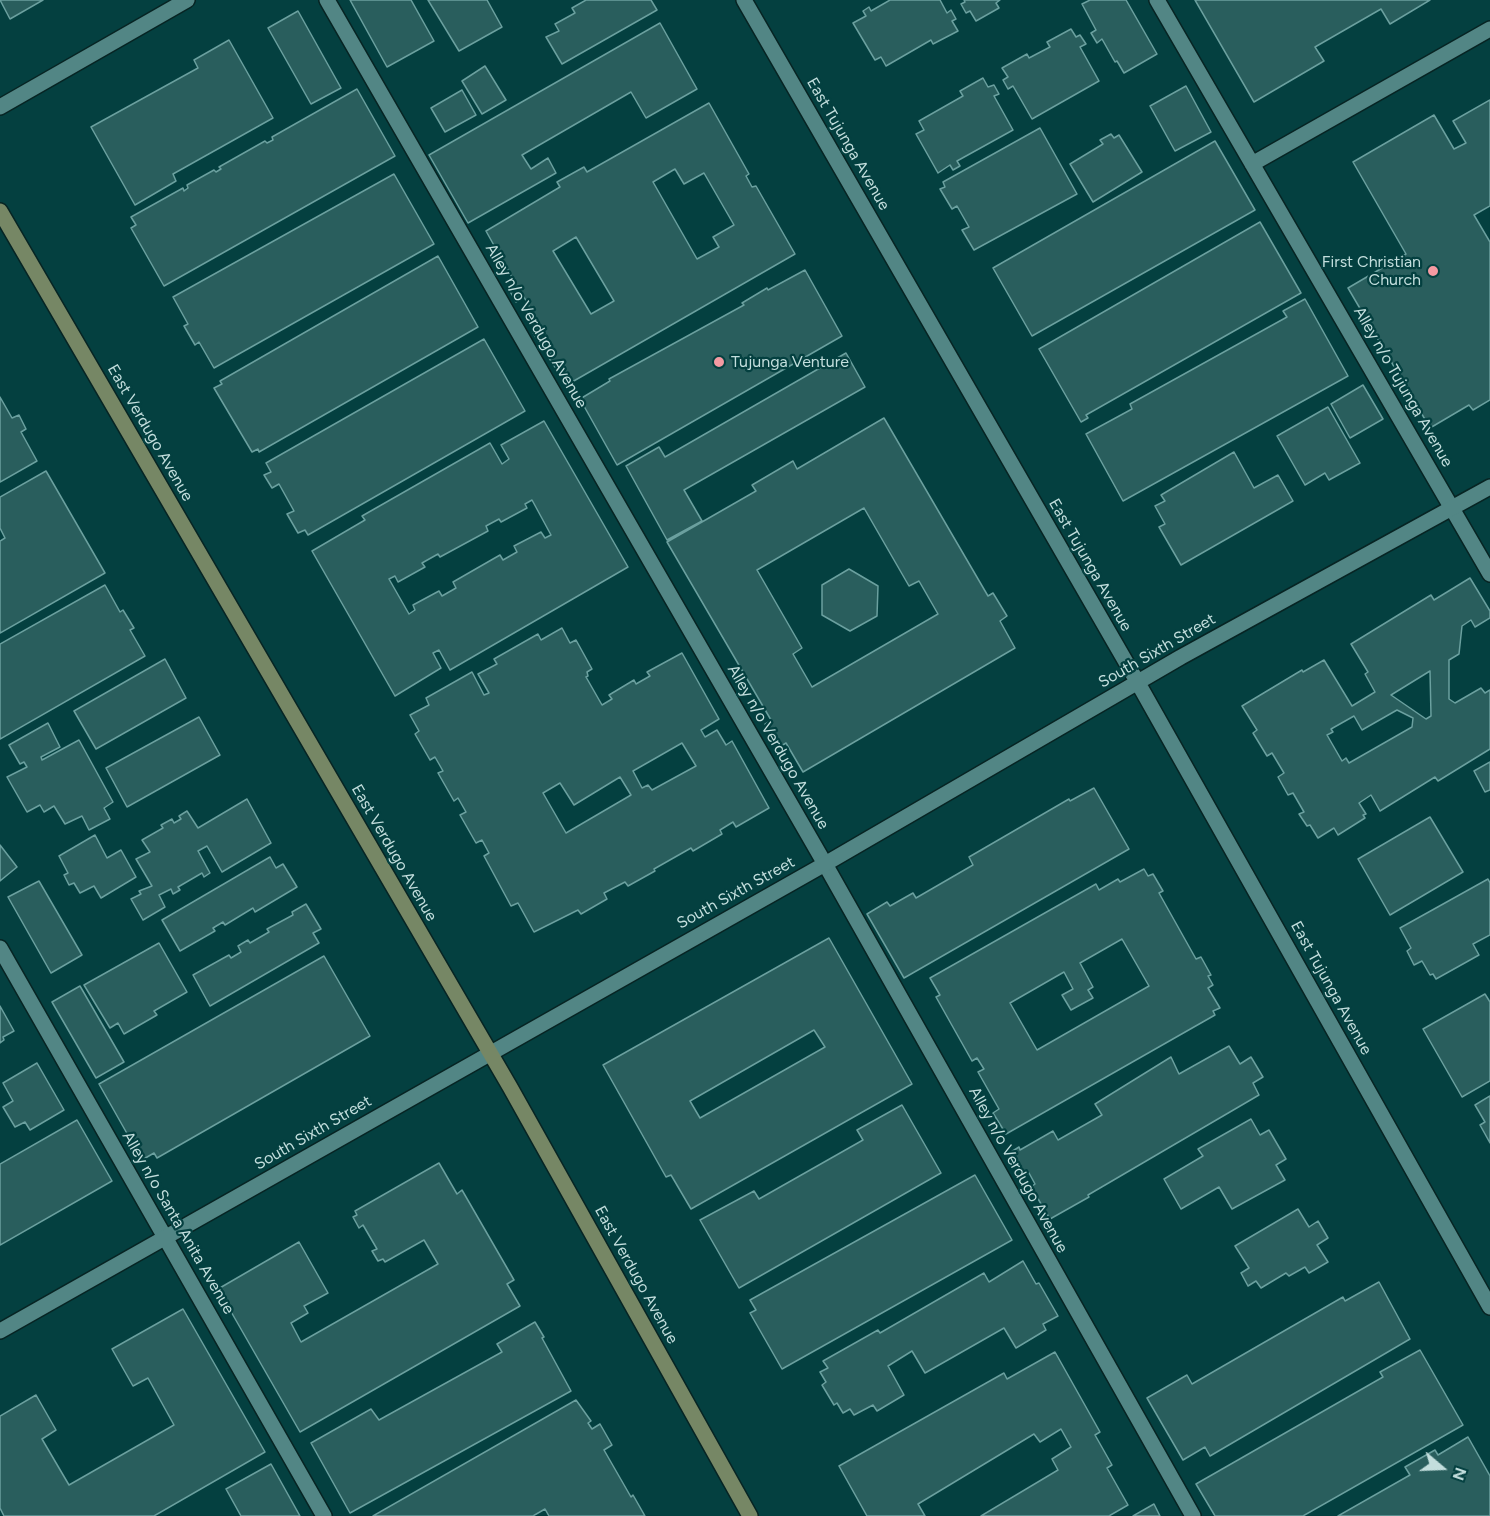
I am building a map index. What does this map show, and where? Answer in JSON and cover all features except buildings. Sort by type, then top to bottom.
[{"type":"street","points":[[0,107],[187,0]]},
{"type":"street","name":"Alley n/o Verdugo Avenue","points":[[327,0],[825,864],[1192,1516]]},
{"type":"street","name":"East Tujunga Avenue","points":[[744,0],[1138,682],[1490,1307]]},
{"type":"street","name":"Alley n/o Tujunga Avenue","points":[[1158,0],[1490,574]]},
{"type":"street","points":[[1252,164],[1490,29]]},
{"type":"street","name":"East Verdugo Avenue","points":[[0,212],[491,1053],[750,1516]]},
{"type":"street","name":"South Sixth Street","points":[[0,1331],[825,864],[1138,682],[1490,487]]},
{"type":"street","name":"Alley n/o Santa Anita Avenue","points":[[0,948],[324,1516]]},
{"type":"place","name":"First Christian Church","points":[[1433,271]]},
{"type":"place","name":"Tujunga Venture","points":[[719,362]]}]
